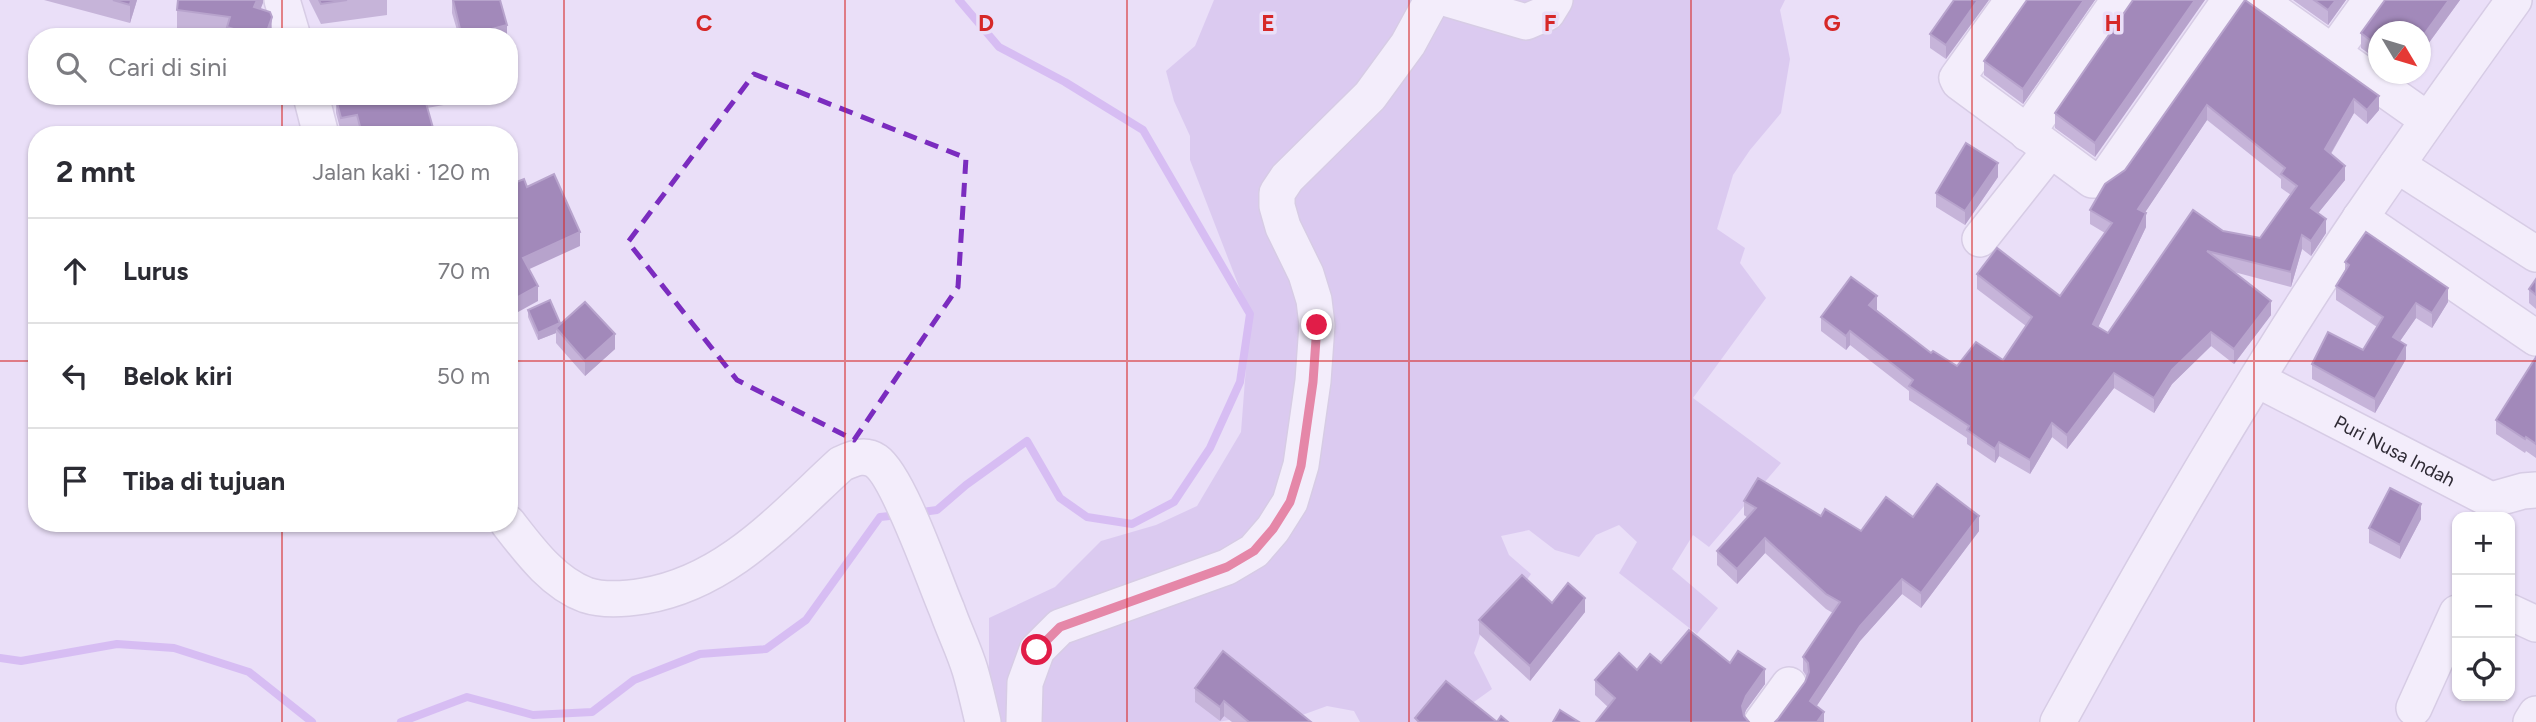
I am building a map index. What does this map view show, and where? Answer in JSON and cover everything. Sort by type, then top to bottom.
[{"type":"street","points":[[282,0],[290,28]]},
{"type":"street","points":[[1024,722],[1025,682],[1037,650],[1060,627],[1227,567],[1254,551],[1273,529],[1290,502],[1301,466],[1313,382],[1317,325],[1314,300],[1306,274],[1283,227],[1277,206],[1277,193],[1287,178],[1370,96],[1408,44],[1432,0]]},
{"type":"street","points":[[1451,0],[1526,22],[1548,13],[1555,0]]},
{"type":"street","points":[[2013,0],[1957,78],[1964,86],[2092,180],[2105,177],[2230,0]]},
{"type":"street","points":[[1980,239],[2041,162],[2037,141],[2119,0]]},
{"type":"street","points":[[2332,54],[2371,0]]},
{"type":"street","points":[[2057,722],[2136,580],[2360,218],[2514,0]]},
{"type":"street","points":[[2269,3],[2332,54],[2428,120]]},
{"type":"street","points":[[313,105],[319,126]]},
{"type":"street","points":[[2398,165],[2536,254]]},
{"type":"street","points":[[2360,218],[2536,338]]},
{"type":"street","name":"Puri Nusa Indah","points":[[2258,380],[2489,508],[2523,491],[2536,490]]},
{"type":"street","points":[[515,532],[541,563],[560,580],[586,595],[632,598],[684,587],[735,559],[841,464],[864,456],[873,459],[881,465],[897,491],[917,535],[970,668],[983,722]]},
{"type":"street","points":[[2515,614],[2536,624]]},
{"type":"street","points":[[2414,708],[2452,624]]},
{"type":"street","points":[[1762,722],[1789,685]]},
{"type":"street","points":[[2531,722],[2536,714]]},
{"type":"highlighted area","points":[[754,74],[966,158],[958,287],[854,440],[737,380],[628,242]]},
{"type":"shaded area","points":[[1214,0],[1785,0],[1780,10],[1790,59],[1781,113],[1733,175],[1717,229],[1745,248],[1740,263],[1766,298],[1693,398],[1781,463],[1709,547],[1693,535],[1672,569],[1718,608],[1697,634],[1619,573],[1637,542],[1619,525],[1596,535],[1579,557],[1555,550],[1529,530],[1501,536],[1509,555],[1531,574],[1512,601],[1485,621],[1474,653],[1492,689],[1460,712],[1418,722],[1360,722],[1354,711],[1327,706],[1283,722],[1240,718],[1218,722],[989,722],[989,618],[1055,587],[1101,541],[1156,525],[1197,506],[1241,432],[1250,315],[1190,160],[1190,136],[1174,101],[1166,71],[1195,46]]},
{"type":"building","points":[[113,0],[131,0],[130,5]]},
{"type":"building","points":[[178,0],[257,0],[254,7],[270,12],[272,17],[268,28],[230,28],[227,27],[230,17],[177,10]]},
{"type":"building","points":[[319,0],[347,0],[321,4]]},
{"type":"building","points":[[453,0],[500,0],[507,25],[496,28],[460,28]]},
{"type":"building","points":[[1954,0],[1978,0],[1946,45],[1930,34]]},
{"type":"building","points":[[2027,0],[2084,0],[2023,89],[1984,61]]},
{"type":"building","points":[[2133,0],[2195,0],[2095,143],[2055,113]]},
{"type":"building","points":[[2245,0],[2379,96],[2367,110],[2354,99],[2325,149],[2345,166],[2311,208],[2326,219],[2311,241],[2302,235],[2291,272],[2207,251],[2271,301],[2234,349],[2211,332],[2172,370],[2154,398],[2114,373],[2067,435],[2052,423],[2030,460],[1999,442],[1995,449],[1967,430],[1969,426],[1909,386],[1913,380],[1850,331],[1846,336],[1821,317],[1851,277],[1877,296],[1869,305],[1931,353],[1933,351],[1957,366],[1976,342],[2003,360],[2032,317],[1977,274],[1997,248],[2060,296],[2112,223],[2090,210],[2105,184],[2125,170]],"holes":[[[2207,105],[2285,168],[2281,174],[2297,186],[2260,238],[2223,231],[2193,210],[2108,333],[2093,324],[2146,213],[2138,209]]]},
{"type":"building","points":[[2314,0],[2336,0],[2328,10]]},
{"type":"building","points":[[2385,0],[2449,0],[2431,25],[2431,21],[2370,21]]},
{"type":"building","points":[[2368,23],[2368,38],[2361,33]]},
{"type":"building","points":[[338,105],[427,105],[432,126],[360,126],[357,115],[341,118]]},
{"type":"building","points":[[1966,143],[1998,163],[1965,211],[1936,193]]},
{"type":"building","points":[[554,174],[580,232],[523,258],[538,286],[518,297],[518,181],[524,179],[527,187]]},
{"type":"building","points":[[2366,232],[2448,288],[2432,313],[2416,303],[2393,337],[2406,345],[2375,399],[2312,364],[2328,332],[2363,350],[2383,317],[2336,286],[2349,265],[2345,262]]},
{"type":"building","points":[[2536,279],[2536,295],[2529,289]]},
{"type":"building","points":[[550,300],[560,323],[538,333],[528,310]]},
{"type":"building","points":[[585,302],[615,334],[585,361],[556,328]]},
{"type":"building","points":[[2536,357],[2536,444],[2496,420]]},
{"type":"building","points":[[1758,478],[1821,516],[1825,509],[1861,531],[1886,497],[1913,517],[1937,484],[1979,516],[1921,593],[1902,579],[1860,626],[1810,701],[1824,712],[1817,722],[1775,722],[1805,682],[1809,672],[1808,663],[1803,657],[1840,602],[1826,594],[1765,538],[1737,569],[1717,551],[1756,508],[1744,501]]},
{"type":"building","points":[[2390,488],[2421,504],[2400,545],[2369,528]]},
{"type":"building","points":[[1522,575],[1552,603],[1568,583],[1585,598],[1530,666],[1479,620]]},
{"type":"building","points":[[1689,630],[1730,663],[1738,651],[1765,669],[1742,706],[1744,716],[1749,722],[1596,722],[1615,698],[1595,680],[1619,653],[1637,670],[1650,654],[1661,663]]},
{"type":"building","points":[[1223,651],[1311,722],[1249,722],[1224,701],[1220,707],[1195,688]]},
{"type":"building","points":[[1446,681],[1497,722],[1419,722],[1415,718]]},
{"type":"building","points":[[1560,710],[1579,722],[1553,722]]},
{"type":"building","points":[[1501,716],[1508,722],[1497,722]]},
{"type":"waterway","points":[[915,513],[937,510],[966,485],[1027,441],[1060,498],[1087,517],[1132,524],[1174,502],[1210,448],[1240,382],[1250,314],[1143,130],[1065,82],[999,47],[959,0]]},
{"type":"waterway","points":[[401,722],[467,697],[533,715],[592,712],[634,680],[700,654],[766,649],[806,620],[880,517],[899,515]]},
{"type":"waterway","points":[[0,658],[21,661],[117,644],[174,648],[249,672],[312,722]]},
{"type":"route","points":[[1037,650],[1060,627],[1227,567],[1254,551],[1273,529],[1290,502],[1301,466],[1313,382],[1317,325]]}]
